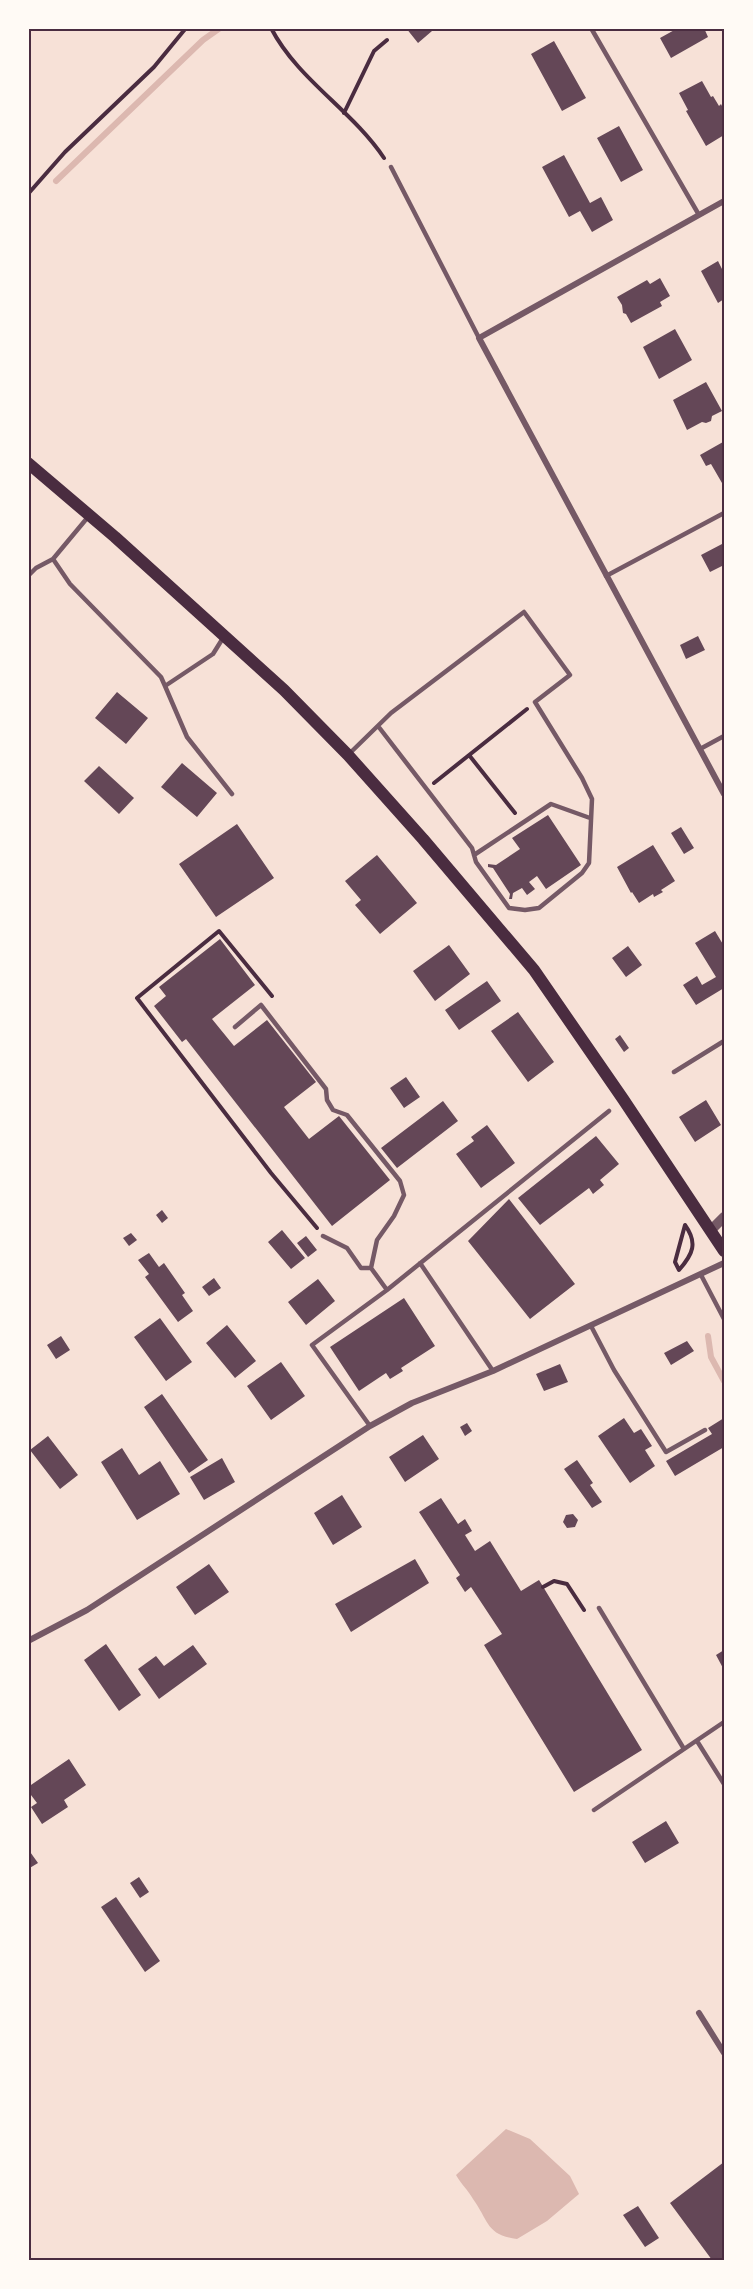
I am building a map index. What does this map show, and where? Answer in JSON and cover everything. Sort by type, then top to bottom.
[{"type":"main road","points":[[28,463],[90,515],[284,690],[348,755],[423,839],[534,970],[624,1099],[724,1251]]},
{"type":"street","points":[[724,201],[479,338],[724,794]]},
{"type":"street","points":[[711,1230],[724,1217]]},
{"type":"street","points":[[28,1641],[87,1610],[370,1426],[412,1403],[493,1371],[724,1263]]},
{"type":"street","points":[[699,2013],[724,2053]]},
{"type":"lane","points":[[591,28],[699,215]]},
{"type":"lane","points":[[391,167],[479,338]]},
{"type":"lane","points":[[606,576],[724,513]]},
{"type":"lane","points":[[28,576],[36,568],[53,559],[90,515]]},
{"type":"lane","points":[[53,559],[70,584],[161,677],[187,737],[232,794]]},
{"type":"lane","points":[[348,755],[391,713],[524,612],[570,675],[535,702],[582,778],[592,800],[590,863],[582,873],[539,908],[525,910],[509,908],[476,862],[472,848],[378,726]]},
{"type":"lane","points":[[165,686],[213,654],[225,635]]},
{"type":"lane","points":[[700,749],[724,736]]},
{"type":"lane","points":[[474,855],[551,804],[590,818]]},
{"type":"lane","points":[[235,1027],[261,1005],[326,1089],[327,1100],[333,1110],[347,1115],[400,1181],[404,1195],[394,1216],[377,1240],[371,1268],[387,1290]]},
{"type":"lane","points":[[674,1072],[724,1041]]},
{"type":"lane","points":[[370,1426],[312,1345],[387,1290],[609,1111]]},
{"type":"lane","points":[[323,1236],[347,1248],[361,1268],[371,1268]]},
{"type":"lane","points":[[420,1263],[493,1371]]},
{"type":"lane","points":[[700,1275],[724,1319]]},
{"type":"lane","points":[[591,1326],[614,1370],[666,1452],[705,1430]]},
{"type":"lane","points":[[599,1608],[684,1749]]},
{"type":"lane","points":[[594,1810],[724,1722]]},
{"type":"lane","points":[[697,1741],[724,1784]]},
{"type":"path","points":[[28,194],[65,152],[154,67],[186,28]]},
{"type":"path","points":[[271,28],[280,47],[296,66],[374,142],[391,167]]},
{"type":"path","points":[[344,114],[374,51],[387,40]]},
{"type":"path","points":[[427,789],[535,702]]},
{"type":"path","points":[[469,755],[522,823]]},
{"type":"path","points":[[261,1005],[273,997],[219,931],[137,998],[271,1173],[323,1236]]},
{"type":"path","points":[[685,1225],[693,1236],[692,1249],[679,1270],[675,1262],[685,1225]]},
{"type":"path","points":[[543,1587],[554,1581],[567,1584],[584,1610]]},
{"type":"shaded area","points":[[506,2129],[530,2139],[570,2176],[579,2194],[547,2221],[517,2239],[499,2234],[489,2226],[456,2175]]},
{"type":"building","points":[[406,28],[430,28],[432,31],[418,43]]},
{"type":"building","points":[[678,28],[704,28],[708,37],[671,58],[660,38]]},
{"type":"building","points":[[554,41],[586,98],[562,111],[531,54]]},
{"type":"building","points":[[702,81],[711,97],[713,96],[719,106],[721,104],[724,110],[724,135],[706,146],[686,111],[688,110],[679,93]]},
{"type":"building","points":[[619,126],[643,170],[621,182],[597,138]]},
{"type":"building","points":[[564,155],[590,203],[601,197],[613,220],[592,232],[580,211],[569,217],[542,167]]},
{"type":"building","points":[[718,261],[724,273],[724,299],[718,303],[701,271]]},
{"type":"building","points":[[660,278],[670,296],[660,302],[662,306],[631,323],[623,313],[622,305],[617,297],[647,280],[650,284]]},
{"type":"building","points":[[675,329],[692,360],[659,379],[643,347]]},
{"type":"building","points":[[706,382],[722,411],[712,416],[711,421],[702,422],[687,430],[673,400]]},
{"type":"building","points":[[723,442],[724,482],[722,483],[711,464],[706,466],[700,455]]},
{"type":"building","points":[[722,544],[724,565],[710,572],[701,555]]},
{"type":"building","points":[[698,636],[705,650],[686,659],[680,645]]},
{"type":"building","points":[[117,692],[148,718],[126,744],[95,718]]},
{"type":"building","points":[[182,763],[217,793],[197,817],[161,787]]},
{"type":"building","points":[[99,766],[134,798],[119,814],[84,781]]},
{"type":"building","points":[[548,815],[581,865],[546,889],[537,876],[529,882],[535,889],[527,895],[522,888],[513,893],[512,899],[509,899],[510,894],[488,864],[496,865],[520,849],[512,838]]},
{"type":"building","points":[[237,824],[274,878],[216,917],[179,864]]},
{"type":"building","points":[[681,827],[694,848],[684,854],[671,833]]},
{"type":"building","points":[[653,845],[675,881],[661,890],[663,892],[654,897],[653,894],[639,903],[617,867]]},
{"type":"building","points":[[377,855],[417,903],[380,934],[355,905],[361,900],[345,881]]},
{"type":"building","points":[[715,931],[724,946],[724,988],[696,1005],[683,985],[697,976],[702,985],[716,977],[695,943]]},
{"type":"building","points":[[220,939],[255,985],[212,1019],[234,1046],[267,1020],[316,1082],[284,1107],[309,1139],[339,1116],[390,1180],[332,1226],[186,1039],[182,1042],[154,1006],[166,996],[159,987]]},
{"type":"building","points":[[449,945],[470,974],[435,1001],[413,971]]},
{"type":"building","points":[[628,946],[642,965],[626,977],[612,958]]},
{"type":"building","points":[[487,981],[501,1001],[459,1030],[445,1010]]},
{"type":"building","points":[[518,1012],[554,1062],[528,1082],[491,1031]]},
{"type":"building","points":[[620,1035],[629,1048],[624,1052],[615,1039]]},
{"type":"building","points":[[406,1077],[420,1097],[404,1108],[390,1088]]},
{"type":"building","points":[[706,1100],[721,1125],[695,1142],[679,1117]]},
{"type":"building","points":[[443,1101],[458,1121],[397,1168],[381,1148]]},
{"type":"building","points":[[487,1125],[515,1163],[481,1188],[456,1154],[474,1141],[471,1137]]},
{"type":"building","points":[[596,1136],[619,1164],[600,1180],[604,1185],[593,1194],[589,1188],[540,1225],[518,1198]]},
{"type":"building","points":[[509,1199],[575,1284],[530,1319],[468,1241]]},
{"type":"building","points":[[162,1210],[168,1218],[162,1223],[156,1215]]},
{"type":"building","points":[[282,1230],[305,1258],[291,1269],[268,1242]]},
{"type":"building","points":[[131,1233],[137,1240],[129,1246],[123,1238]]},
{"type":"building","points":[[306,1236],[317,1250],[308,1257],[297,1243]]},
{"type":"building","points":[[149,1253],[159,1267],[164,1263],[185,1293],[182,1295],[193,1311],[178,1322],[145,1277],[149,1274],[138,1260]]},
{"type":"building","points":[[214,1278],[221,1288],[209,1296],[202,1287]]},
{"type":"building","points":[[318,1279],[335,1301],[306,1325],[288,1302]]},
{"type":"building","points":[[404,1298],[435,1346],[401,1368],[403,1371],[390,1379],[386,1373],[359,1391],[330,1347]]},
{"type":"building","points":[[160,1318],[192,1362],[166,1381],[134,1337]]},
{"type":"building","points":[[227,1325],[256,1361],[235,1378],[206,1343]]},
{"type":"building","points":[[61,1336],[70,1350],[56,1359],[47,1345]]},
{"type":"building","points":[[687,1341],[694,1351],[671,1365],[664,1353]]},
{"type":"building","points":[[281,1362],[305,1396],[271,1420],[247,1386]]},
{"type":"building","points":[[560,1364],[568,1382],[544,1391],[536,1374]]},
{"type":"building","points":[[162,1394],[208,1460],[189,1473],[144,1407]]},
{"type":"building","points":[[624,1418],[634,1433],[641,1429],[652,1446],[645,1450],[655,1466],[630,1483],[598,1436]]},
{"type":"building","points":[[724,1418],[724,1447],[675,1476],[666,1461],[712,1434],[708,1428]]},
{"type":"building","points":[[467,1423],[472,1431],[465,1436],[460,1427]]},
{"type":"building","points":[[423,1435],[439,1459],[405,1482],[389,1457]]},
{"type":"building","points":[[48,1436],[78,1475],[60,1489],[30,1450]]},
{"type":"building","points":[[122,1448],[139,1475],[160,1461],[180,1494],[137,1520],[101,1462]]},
{"type":"building","points":[[222,1458],[235,1482],[204,1500],[190,1477]]},
{"type":"building","points":[[577,1460],[593,1483],[590,1485],[602,1502],[592,1508],[564,1469]]},
{"type":"building","points":[[342,1495],[362,1527],[333,1545],[314,1513]]},
{"type":"building","points":[[441,1498],[458,1524],[465,1519],[472,1531],[465,1535],[475,1551],[490,1541],[521,1591],[539,1580],[642,1750],[574,1792],[484,1645],[502,1634],[471,1587],[465,1592],[456,1578],[460,1575],[419,1512]]},
{"type":"building","points":[[573,1514],[578,1520],[575,1527],[567,1528],[563,1522],[566,1515]]},
{"type":"building","points":[[415,1559],[429,1583],[351,1632],[335,1604]]},
{"type":"building","points":[[209,1564],[229,1592],[195,1615],[176,1587]]},
{"type":"building","points":[[106,1644],[141,1695],[119,1711],[84,1660]]},
{"type":"building","points":[[193,1645],[207,1664],[159,1699],[138,1669],[156,1656],[164,1666]]},
{"type":"building","points":[[724,1650],[724,1670],[716,1655]]},
{"type":"building","points":[[69,1759],[86,1785],[64,1800],[68,1807],[42,1824],[31,1807],[37,1803],[28,1791],[28,1787]]},
{"type":"building","points":[[666,1821],[679,1843],[645,1863],[632,1842]]},
{"type":"building","points":[[28,1849],[38,1863],[28,1869]]},
{"type":"building","points":[[139,1877],[149,1892],[140,1898],[130,1883]]},
{"type":"building","points":[[116,1897],[160,1961],[145,1972],[101,1907]]},
{"type":"building","points":[[724,2162],[724,2260],[712,2260],[670,2203]]},
{"type":"building","points":[[638,2206],[659,2238],[645,2247],[623,2215]]},
{"type":"waterway","points":[[56,181],[203,40],[220,28]]},
{"type":"waterway","points":[[708,1336],[711,1357],[724,1381]]}]
